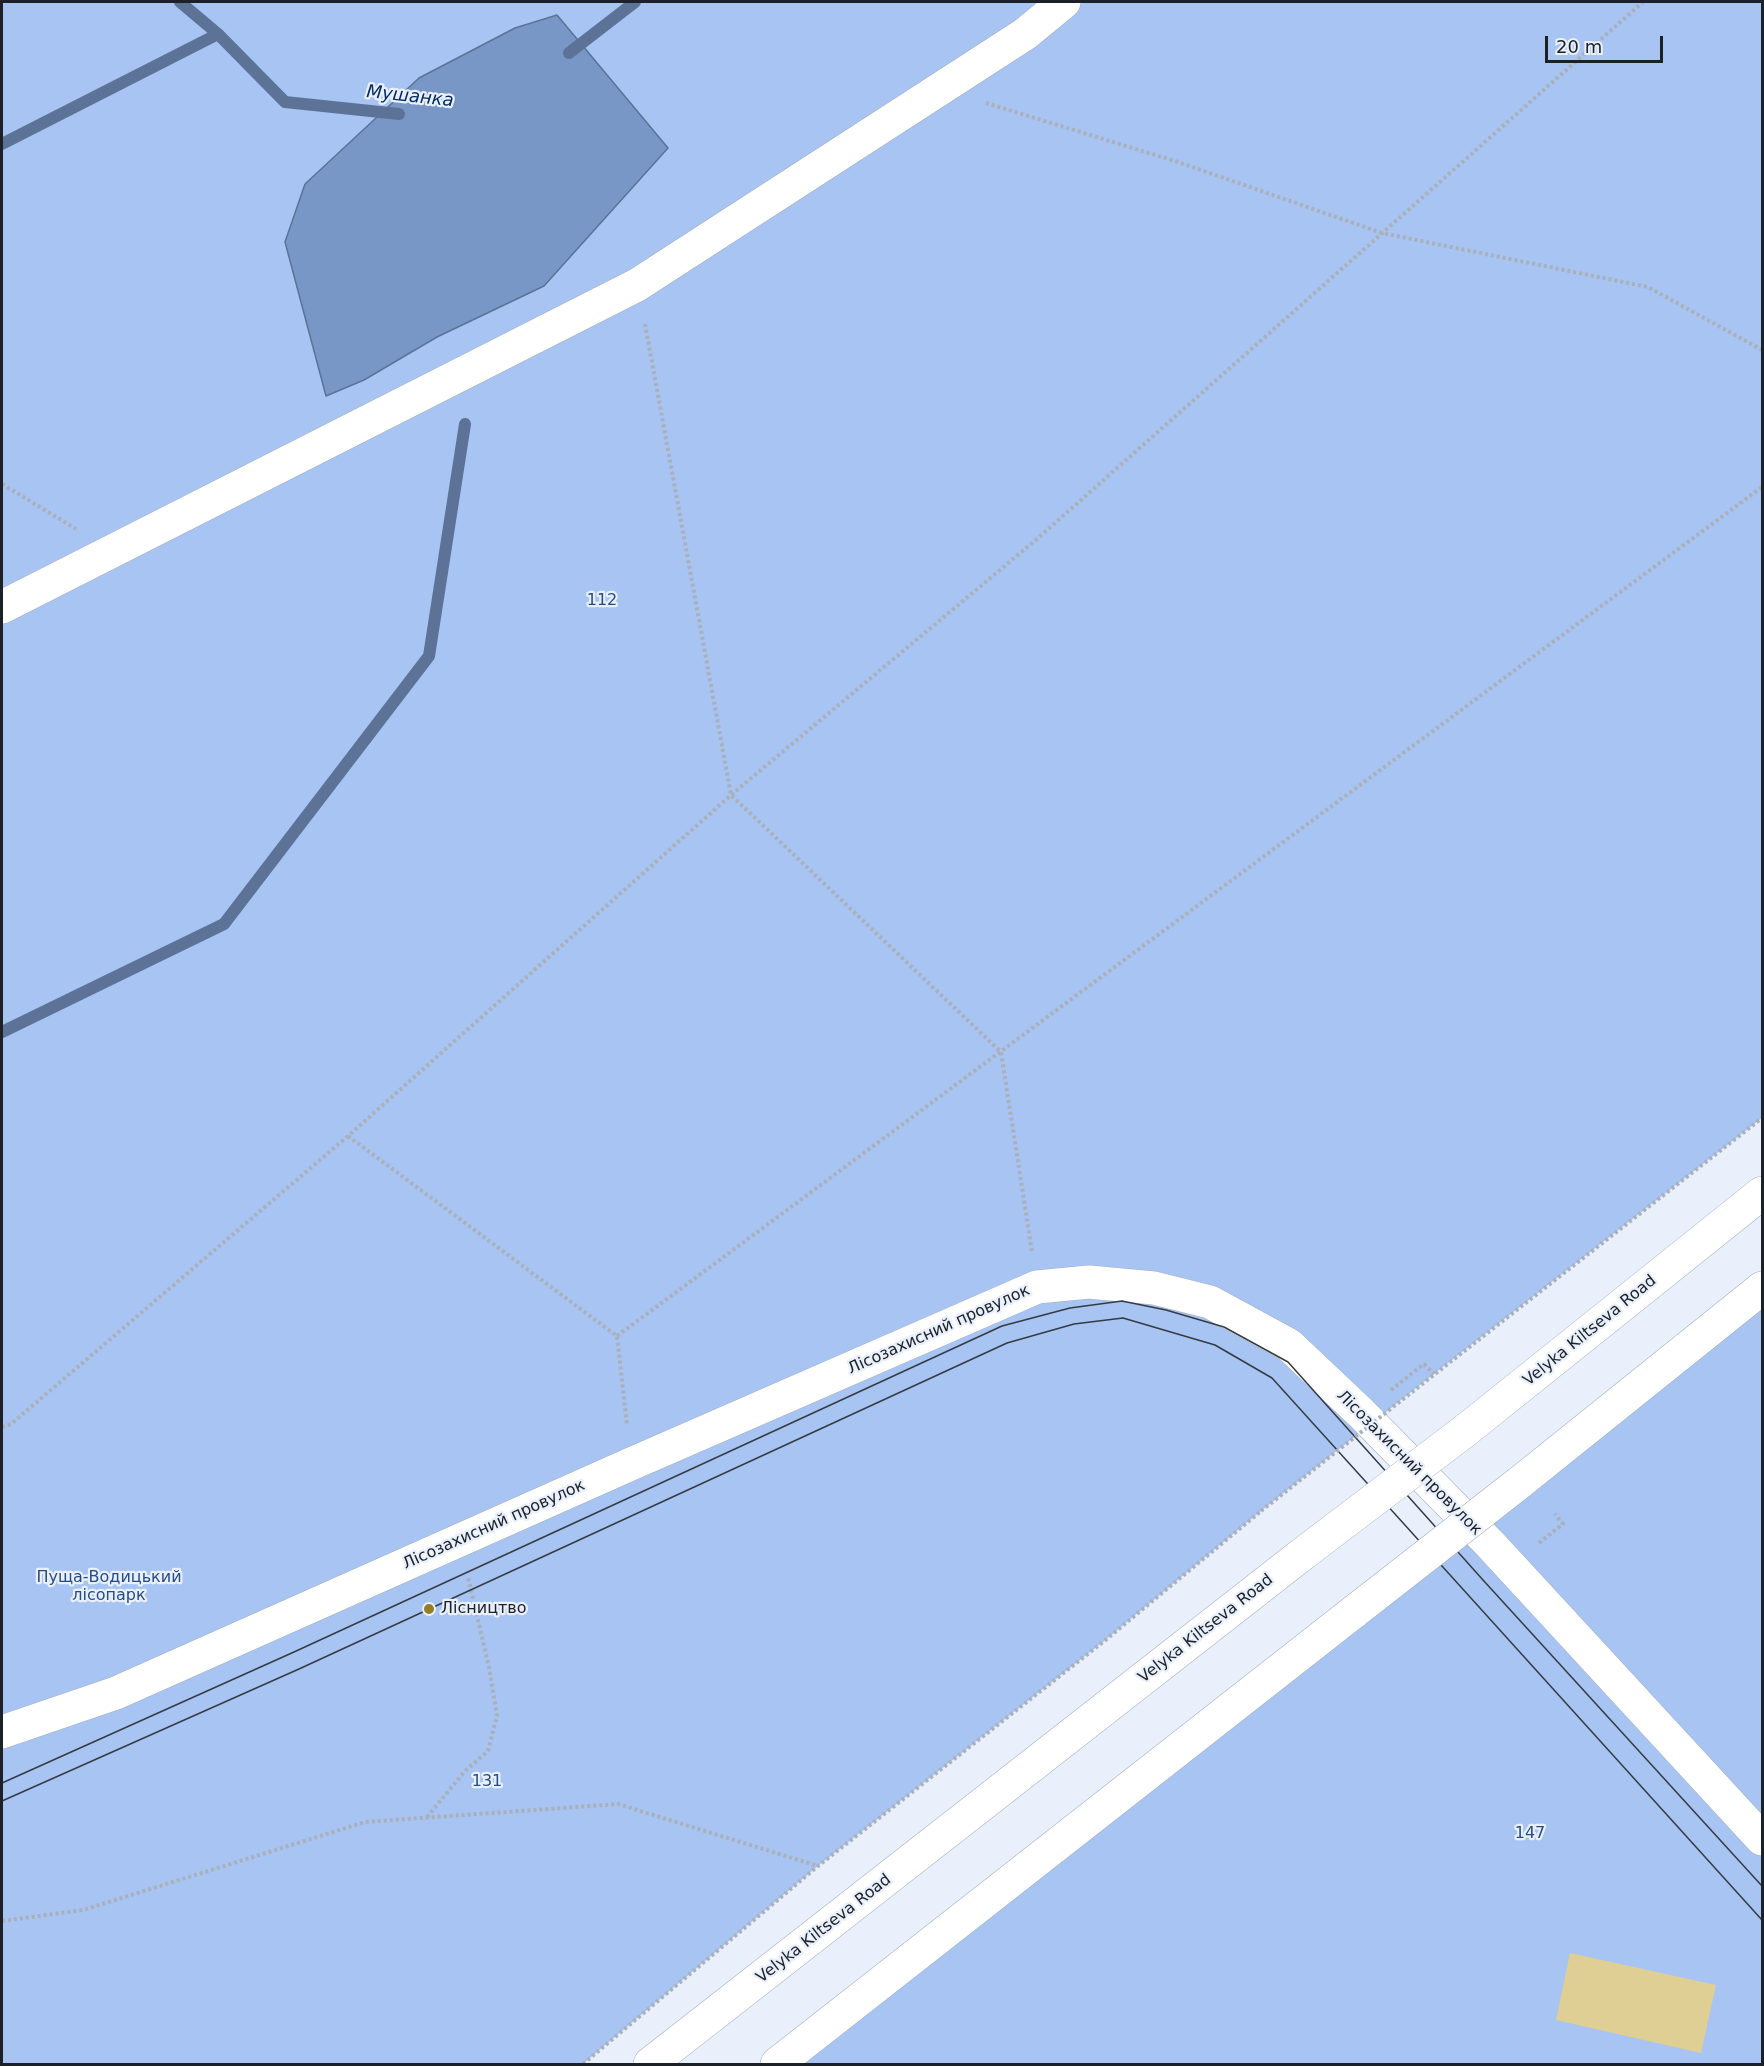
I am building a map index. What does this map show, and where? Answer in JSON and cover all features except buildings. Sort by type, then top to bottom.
[{"type":"street","points":[[2,607],[637,285],[1025,34],[1064,2]]},
{"type":"street","name":"Velyka Kiltseva Road","points":[[650,2064],[1300,1556],[1466,1430],[1762,1193]]},
{"type":"street","name":"Лісозахисний провулок","points":[[2,1732],[116,1693],[631,1464],[1037,1287],[1089,1282],[1154,1288],[1210,1302],[1289,1345],[1361,1413],[1490,1544],[1762,1839]]},
{"type":"street","points":[[777,2064],[1518,1483],[1762,1288]]},
{"type":"path","points":[[2,1427],[11,1424],[348,1136],[730,795],[1037,539],[1643,2]]},
{"type":"path","points":[[939,89],[1178,162],[1382,232],[1648,287],[1762,350]]},
{"type":"path","points":[[637,285],[730,795],[1001,1052],[1037,1287]]},
{"type":"path","points":[[2,484],[113,551]]},
{"type":"path","points":[[617,1336],[1762,487]]},
{"type":"path","points":[[583,2064],[818,1866],[1103,1642],[1261,1511],[1426,1380],[1762,1118]]},
{"type":"path","points":[[348,1136],[617,1336],[631,1464]]},
{"type":"path","points":[[1390,1390],[1424,1364],[1434,1374]]},
{"type":"path","points":[[1534,1547],[1563,1524],[1555,1514]]},
{"type":"path","points":[[427,1818],[465,1771],[488,1751],[497,1716],[477,1613],[459,1541]]},
{"type":"path","points":[[2,1921],[84,1910],[365,1822],[618,1804],[818,1866]]},
{"type":"green space","name":"112","points":[[2,2],[1762,2],[1762,1118],[1261,1511],[1103,1642],[818,1866],[583,2064],[2,2064]]},
{"type":"green space","name":"147","points":[[1762,1288],[1762,2064],[777,2064]]},
{"type":"water","points":[[557,15],[668,148],[544,286],[437,337],[364,380],[326,396],[285,242],[305,184],[419,78],[515,28]]},
{"type":"waterway","name":"Мушанка","points":[[180,2],[218,34],[285,102],[399,114]]},
{"type":"waterway","name":"Мушанка","points":[[569,53],[635,2]]},
{"type":"waterway","points":[[2,144],[218,34]]},
{"type":"waterway","points":[[2,1032],[224,924],[429,656],[465,424]]},
{"type":"tram line","points":[[2,1783],[294,1652],[1002,1326],[1070,1308],[1122,1301],[1166,1310],[1224,1327],[1288,1362],[1762,1886]]},
{"type":"tram line","points":[[2,1801],[299,1669],[1007,1343],[1074,1324],[1123,1318],[1215,1345],[1272,1378],[1762,1920]]},
{"type":"place","name":"Лісництво","points":[[429,1609]]},
{"type":"park label","name":"Пуща-Водицький лісопарк","points":[[109,1587]]},
{"type":"park label","name":"131","points":[[487,1782]]}]
